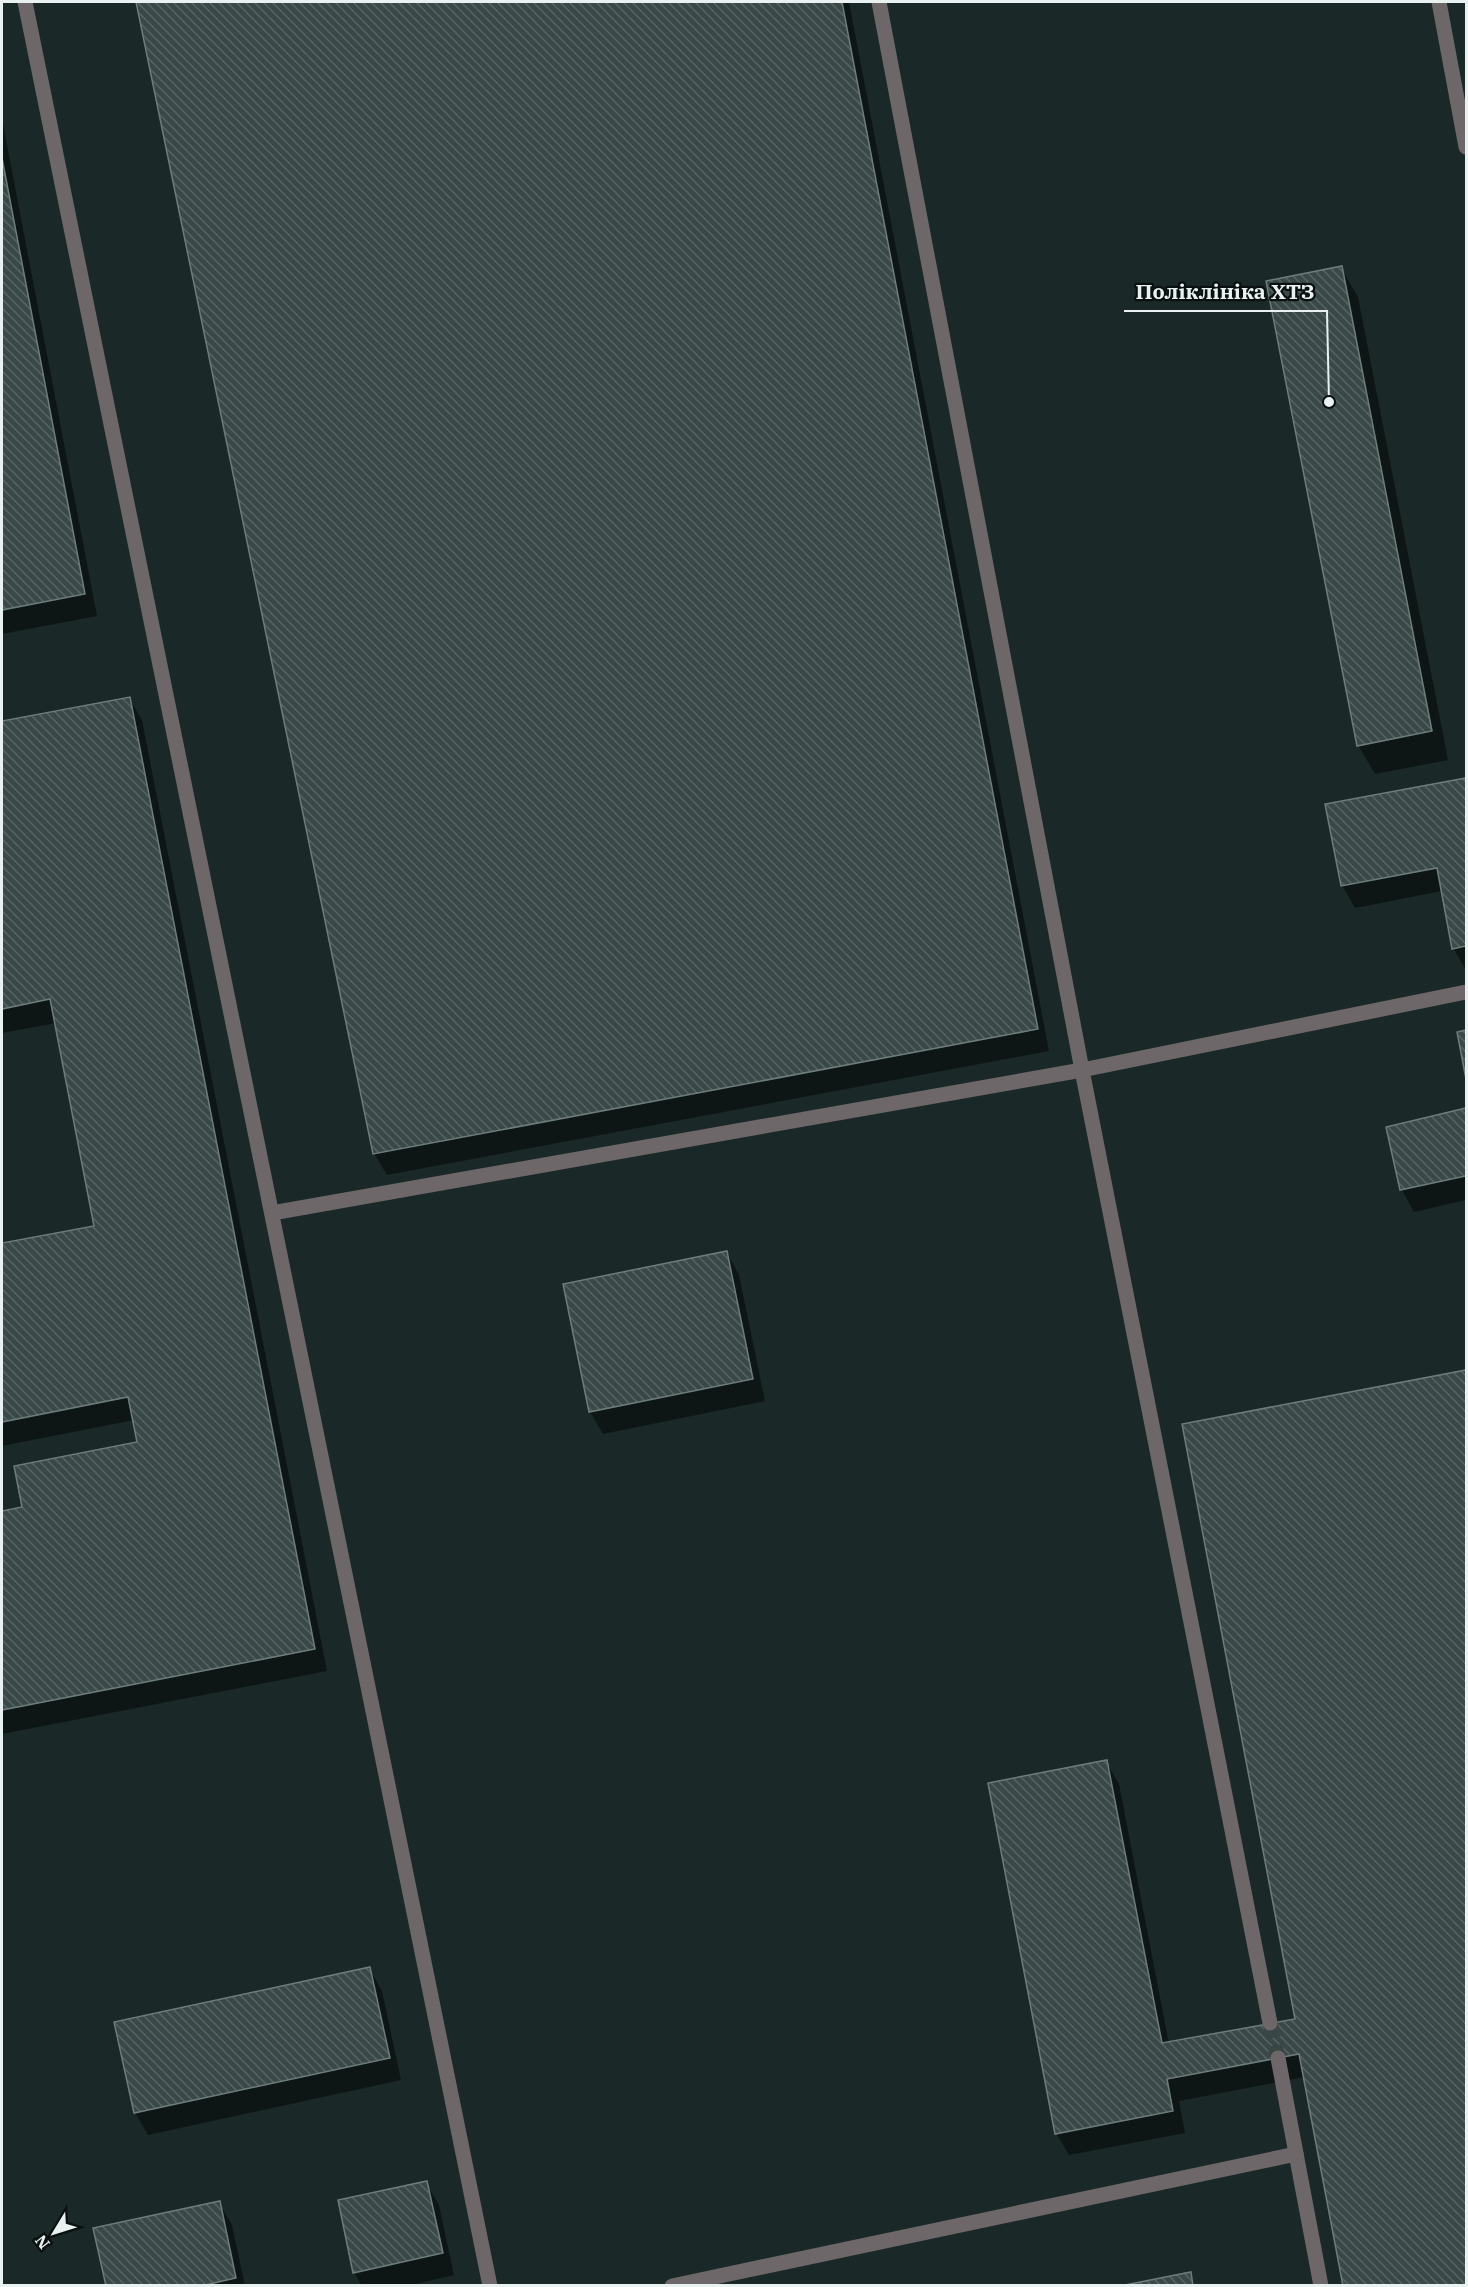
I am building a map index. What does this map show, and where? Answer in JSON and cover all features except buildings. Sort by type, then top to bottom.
[{"type":"street","points":[[25,2],[490,2286]]},
{"type":"street","points":[[879,2],[1082,1070],[1270,2023]]},
{"type":"street","points":[[1439,2],[1467,147]]},
{"type":"street","points":[[272,1213],[1082,1070],[1467,992]]},
{"type":"street","points":[[1278,2058],[1321,2286]]},
{"type":"street","points":[[672,2286],[1296,2154]]},
{"type":"tunnel","points":[[1270,2023],[1278,2058]]},
{"type":"place","name":"Поліклініка ХТЗ","points":[[1329,402]]}]
